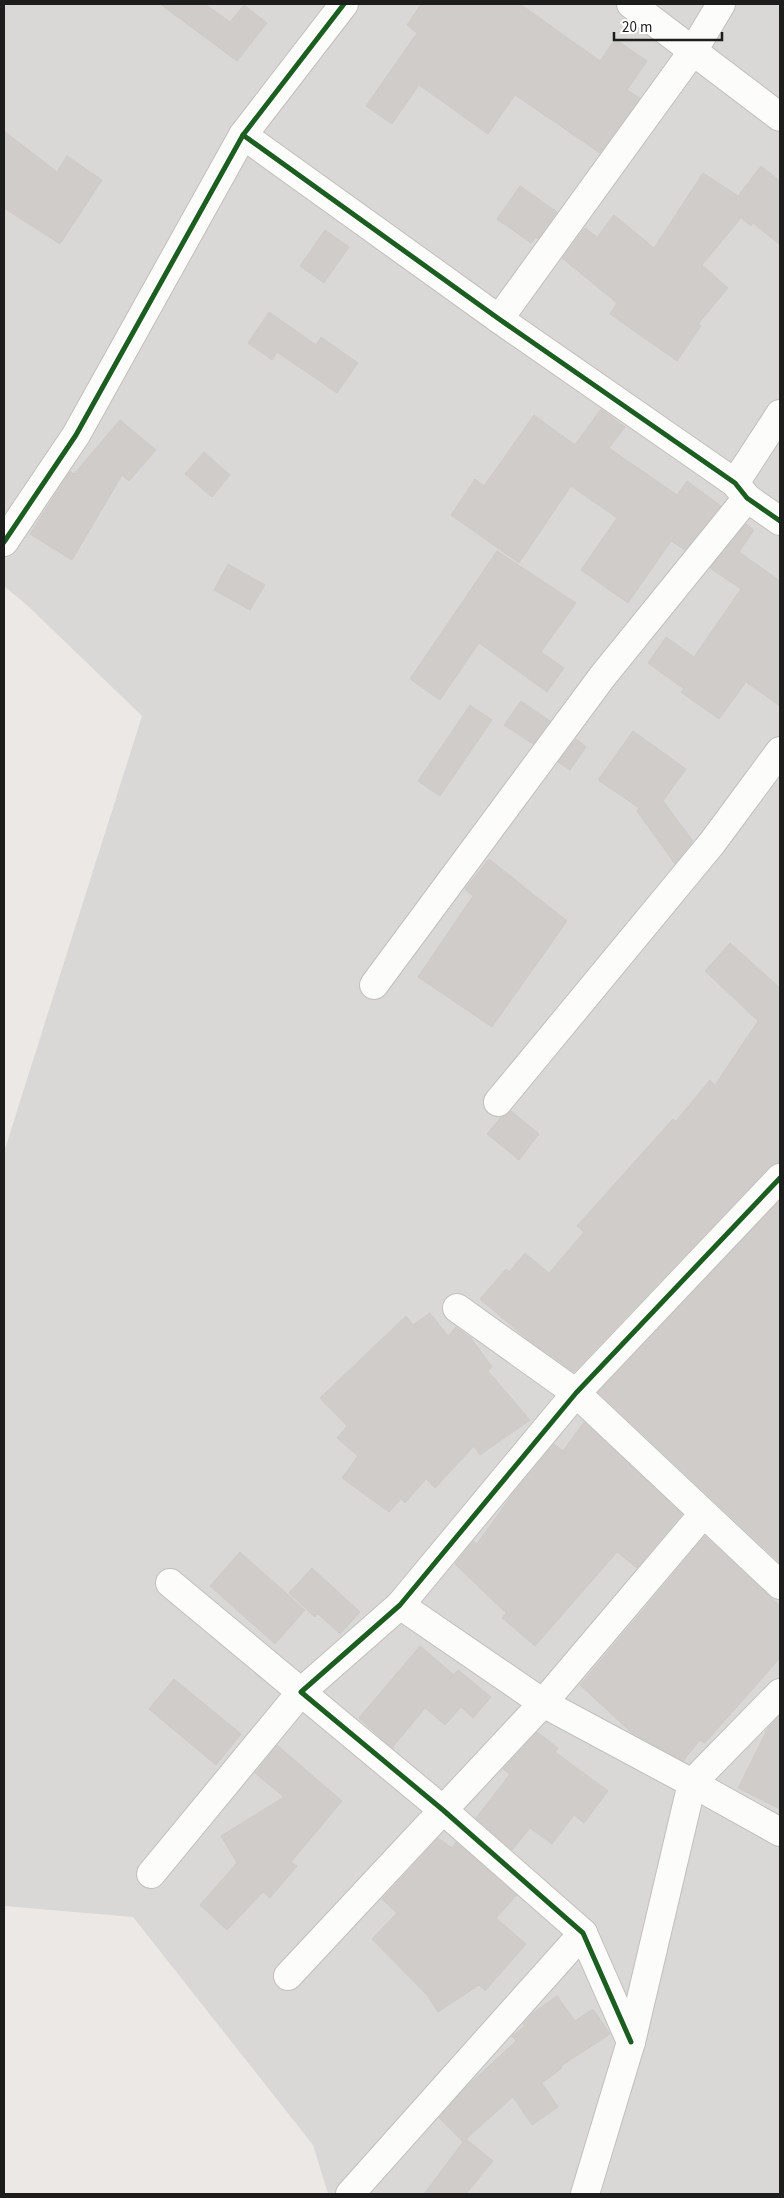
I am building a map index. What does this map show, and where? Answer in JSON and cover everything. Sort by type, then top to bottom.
[{"type":"street","points":[[4,542],[76,435],[243,135],[344,4]]},
{"type":"street","points":[[632,4],[780,117]]},
{"type":"street","points":[[499,319],[693,51],[721,4]]},
{"type":"street","points":[[243,135],[741,491],[780,521]]},
{"type":"street","points":[[374,984],[741,491],[780,414]]},
{"type":"street","points":[[498,1102],[712,843],[780,751]]},
{"type":"street","points":[[151,1874],[301,1692],[400,1605],[576,1393],[780,1178]]},
{"type":"street","points":[[457,1308],[576,1393],[780,1585]]},
{"type":"street","points":[[288,1976],[543,1703],[703,1514]]},
{"type":"street","points":[[170,1583],[443,1810],[583,1933],[631,2042]]},
{"type":"street","points":[[400,1605],[543,1703],[780,1832]]},
{"type":"street","points":[[585,2194],[631,2042],[692,1783],[780,1693]]},
{"type":"street","points":[[350,2194],[583,1933]]},
{"type":"shaded area","points":[[4,4],[780,4],[780,2194],[328,2194],[313,2145],[133,1917],[4,1906],[4,1152],[142,716],[29,607],[4,586]]},
{"type":"building","points":[[160,4],[205,4],[230,22],[244,5],[267,23],[237,61]]},
{"type":"building","points":[[421,4],[520,4],[600,61],[615,39],[647,61],[627,90],[640,98],[600,153],[515,95],[488,134],[419,85],[392,124],[366,106],[417,33],[407,25]]},
{"type":"building","points":[[4,131],[57,172],[67,156],[102,180],[60,244],[4,208]]},
{"type":"building","points":[[761,166],[780,181],[780,245],[753,223],[751,226],[741,218],[702,265],[728,288],[698,324],[701,326],[677,361],[610,314],[617,303],[562,258],[585,228],[597,237],[614,215],[654,248],[703,173],[738,196]]},
{"type":"building","points":[[520,186],[557,212],[538,239],[536,237],[531,243],[497,219]]},
{"type":"building","points":[[325,230],[349,247],[324,283],[300,266]]},
{"type":"building","points":[[269,312],[316,345],[321,337],[358,363],[337,393],[277,352],[272,360],[248,343]]},
{"type":"building","points":[[601,409],[625,427],[609,448],[677,495],[687,481],[721,506],[685,550],[671,541],[628,603],[581,570],[617,518],[571,486],[519,563],[451,515],[475,479],[484,486],[534,415],[575,445]]},
{"type":"building","points":[[120,420],[156,450],[129,481],[122,475],[72,560],[30,534],[70,471],[74,474]]},
{"type":"building","points":[[204,452],[230,475],[212,497],[185,474]]},
{"type":"building","points":[[746,524],[754,530],[739,552],[780,581],[780,706],[746,682],[719,719],[681,692],[684,689],[648,663],[666,637],[694,657],[741,589],[710,568]]},
{"type":"building","points":[[497,551],[576,603],[541,652],[564,668],[547,692],[479,643],[440,700],[410,679]]},
{"type":"building","points":[[228,564],[265,585],[250,610],[214,590]]},
{"type":"building","points":[[521,701],[550,721],[533,744],[504,725]]},
{"type":"building","points":[[470,705],[492,720],[440,796],[418,781]]},
{"type":"building","points":[[633,731],[686,769],[663,801],[693,841],[675,864],[637,811],[639,808],[598,780]]},
{"type":"building","points":[[576,739],[586,747],[570,770],[558,762]]},
{"type":"building","points":[[489,859],[567,921],[492,1027],[418,977],[473,896],[465,889]]},
{"type":"building","points":[[730,943],[780,988],[780,1163],[769,1167],[574,1372],[526,1338],[480,1299],[506,1269],[509,1272],[525,1253],[549,1273],[584,1232],[577,1226],[673,1119],[676,1121],[710,1080],[715,1085],[758,1021],[705,971]]},
{"type":"building","points":[[511,1111],[539,1134],[519,1160],[487,1134],[501,1117]]},
{"type":"building","points":[[780,1200],[780,1563],[598,1392]]},
{"type":"building","points":[[430,1313],[448,1336],[456,1327],[471,1338],[492,1367],[488,1371],[530,1420],[480,1455],[474,1446],[435,1488],[426,1479],[405,1503],[401,1499],[389,1512],[342,1478],[358,1456],[337,1438],[347,1426],[320,1398],[406,1316],[413,1325]]},
{"type":"building","points":[[584,1422],[682,1514],[637,1568],[617,1552],[535,1646],[502,1618],[506,1613],[455,1564],[473,1541],[477,1544],[512,1495],[554,1444],[563,1451]]},
{"type":"building","points":[[705,1536],[780,1606],[780,1658],[705,1743],[700,1740],[683,1761],[631,1732],[580,1685]]},
{"type":"building","points":[[240,1552],[305,1610],[275,1644],[210,1586]]},
{"type":"building","points":[[312,1568],[360,1612],[340,1634],[318,1614],[315,1617],[289,1593]]},
{"type":"building","points":[[420,1646],[454,1675],[458,1670],[491,1697],[473,1718],[461,1707],[445,1725],[425,1708],[392,1748],[359,1718]]},
{"type":"building","points":[[174,1679],[241,1734],[216,1765],[149,1709]]},
{"type":"building","points":[[780,1715],[780,1809],[738,1788],[768,1728]]},
{"type":"building","points":[[537,1732],[558,1748],[555,1752],[608,1791],[584,1823],[574,1815],[552,1844],[530,1828],[512,1850],[476,1818],[510,1774],[503,1769]]},
{"type":"building","points":[[277,1745],[342,1801],[291,1862],[297,1866],[270,1898],[263,1892],[227,1930],[200,1905],[237,1863],[221,1836],[284,1797],[255,1773]]},
{"type":"building","points":[[438,1838],[452,1848],[456,1842],[517,1895],[496,1918],[526,1944],[485,1991],[479,1985],[438,2012],[427,1995],[372,1939],[397,1913],[382,1899]]},
{"type":"building","points":[[557,1996],[575,2021],[593,2009],[610,2034],[561,2066],[562,2068],[542,2083],[558,2107],[532,2125],[513,2097],[466,2139],[493,2161],[466,2194],[424,2194],[463,2142],[439,2118],[463,2090],[516,2041],[512,2036],[525,2026],[523,2024],[533,2013]]},
{"type":"cycle path","points":[[4,542],[76,435],[243,135],[344,4]]},
{"type":"cycle path","points":[[243,135],[499,319],[735,483],[747,498],[780,521]]},
{"type":"cycle path","points":[[631,2042],[583,1933],[443,1810],[301,1692],[400,1605],[576,1393],[780,1178]]}]
